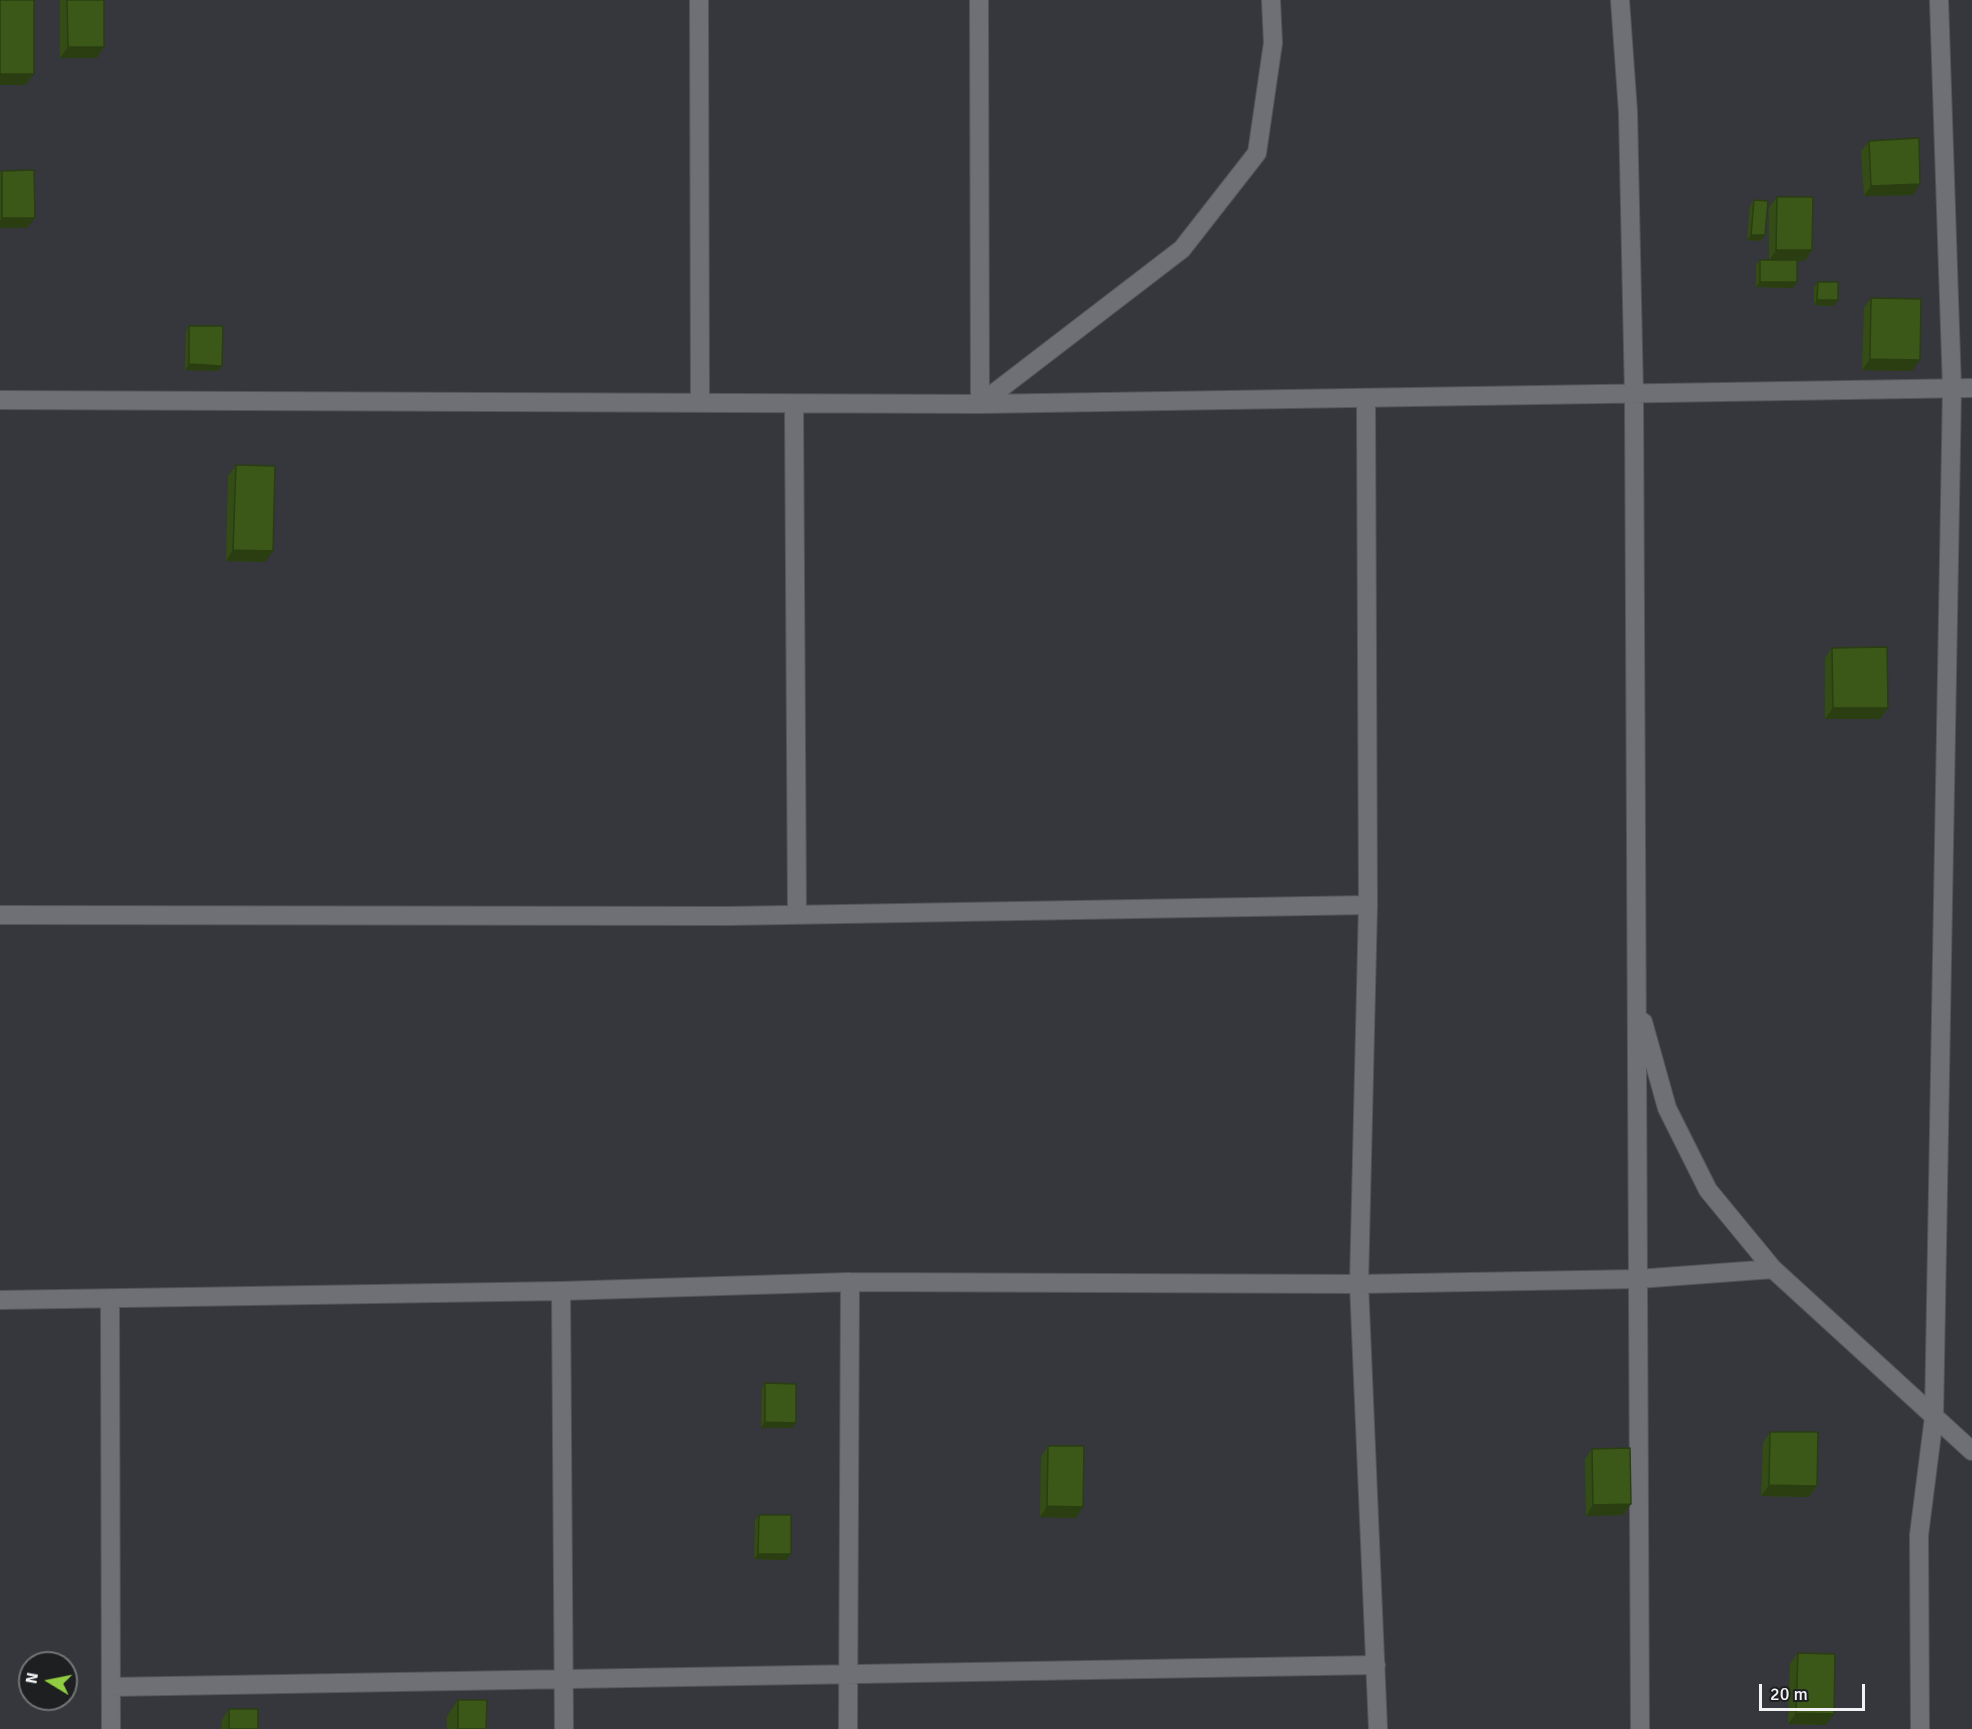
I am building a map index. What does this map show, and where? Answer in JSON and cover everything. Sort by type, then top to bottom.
[{"type":"street","points":[[699,0],[700,403]]},
{"type":"street","points":[[980,0],[980,404]]},
{"type":"street","points":[[980,404],[1182,249],[1257,153],[1273,43],[1271,0]]},
{"type":"street","points":[[1620,0],[1628,112],[1634,395],[1640,1729]]},
{"type":"street","points":[[1920,1729],[1918,1535],[1934,1417],[1952,388],[1939,0]]},
{"type":"street","points":[[0,400],[980,404],[1972,388]]},
{"type":"street","points":[[1366,399],[1368,905],[1359,1284],[1378,1729]]},
{"type":"street","points":[[794,404],[797,915]]},
{"type":"street","points":[[0,915],[797,915],[1368,905]]},
{"type":"street","points":[[1637,998],[1667,1108],[1708,1190],[1773,1269],[1972,1451]]},
{"type":"street","points":[[0,1300],[561,1291],[850,1282],[1359,1284],[1638,1279],[1773,1269]]},
{"type":"street","points":[[848,1729],[850,1282]]},
{"type":"street","points":[[561,1291],[564,1729]]},
{"type":"street","points":[[110,1299],[111,1729]]},
{"type":"street","points":[[111,1687],[1376,1665]]},
{"type":"building","points":[[0,0],[34,0],[34,74],[0,74]]},
{"type":"building","points":[[67,0],[104,0],[104,47],[68,47]]},
{"type":"building","points":[[1919,138],[1920,184],[1871,186],[1869,141]]},
{"type":"building","points":[[34,170],[35,218],[2,218],[2,171]]},
{"type":"building","points":[[1777,197],[1813,197],[1812,250],[1776,250]]},
{"type":"building","points":[[1754,200],[1768,201],[1765,235],[1751,235]]},
{"type":"building","points":[[1760,260],[1797,260],[1797,282],[1760,282]]},
{"type":"building","points":[[1818,282],[1838,282],[1838,300],[1817,300]]},
{"type":"building","points":[[1871,298],[1921,299],[1920,360],[1870,359]]},
{"type":"building","points":[[189,326],[223,326],[222,366],[189,364]]},
{"type":"building","points":[[236,465],[275,466],[273,551],[233,550]]},
{"type":"building","points":[[1887,647],[1888,708],[1833,708],[1832,648]]},
{"type":"building","points":[[765,1383],[796,1384],[796,1423],[765,1422]]},
{"type":"building","points":[[1770,1432],[1818,1432],[1817,1486],[1769,1485]]},
{"type":"building","points":[[1048,1446],[1084,1446],[1083,1507],[1047,1506]]},
{"type":"building","points":[[1630,1448],[1631,1504],[1593,1505],[1592,1449]]},
{"type":"building","points":[[759,1515],[791,1515],[791,1554],[758,1554]]},
{"type":"building","points":[[1798,1653],[1835,1654],[1834,1714],[1796,1713]]},
{"type":"building","points":[[458,1700],[487,1700],[486,1729],[458,1729]]},
{"type":"building","points":[[229,1709],[258,1709],[258,1729],[229,1729]]}]
